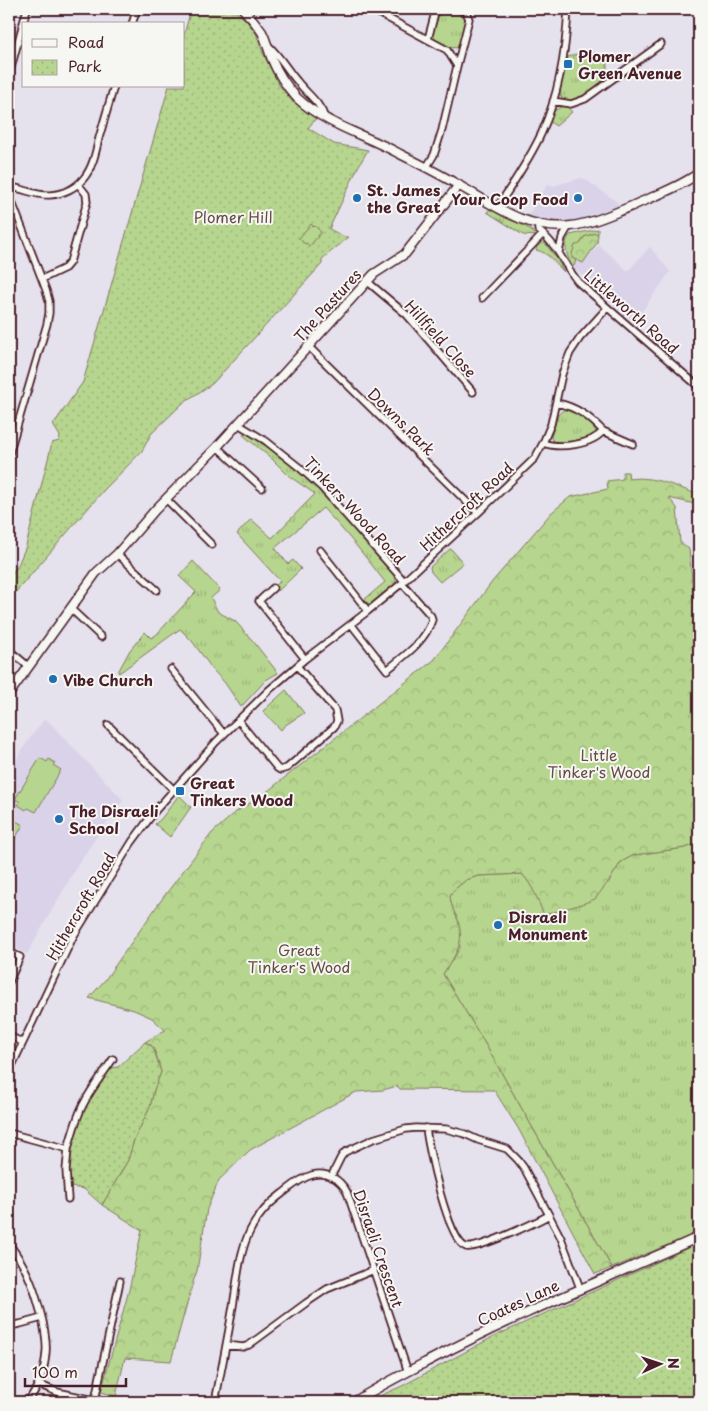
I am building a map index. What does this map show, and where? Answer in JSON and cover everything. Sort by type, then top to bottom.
[{"type":"street","points":[[23,22],[27,9]]},
{"type":"street","points":[[133,22],[137,9]]},
{"type":"street","points":[[242,9],[254,20],[267,44],[278,72],[286,84],[309,108],[325,118],[391,149],[459,185],[520,220],[554,226],[593,222],[684,183],[699,172]]},
{"type":"street","points":[[371,9],[447,50],[457,66]]},
{"type":"street","points":[[428,39],[436,9]]},
{"type":"street","points":[[426,168],[434,155],[442,130],[469,19],[466,12],[459,9]]},
{"type":"street","points":[[497,208],[536,145],[554,101],[564,50],[568,9]]},
{"type":"street","points":[[9,75],[22,27]]},
{"type":"street","points":[[554,101],[571,104],[585,99],[661,44]]},
{"type":"street","points":[[9,187],[41,195],[49,195],[65,192],[78,184],[92,164],[113,88]]},
{"type":"street","points":[[42,279],[65,268],[70,262],[87,202],[86,194],[78,184]]},
{"type":"street","name":"The Pastures","points":[[9,694],[89,581],[117,554],[166,499],[217,447],[374,274],[405,254],[459,185]]},
{"type":"street","points":[[9,194],[49,301],[49,313],[9,454]]},
{"type":"street","name":"Littleworth Road","points":[[538,224],[538,230],[559,252],[575,278],[607,308],[699,385]]},
{"type":"street","points":[[559,252],[562,238],[568,226]]},
{"type":"street","points":[[482,298],[543,234]]},
{"type":"street","name":"Hillfield Close","points":[[368,282],[407,315],[473,392]]},
{"type":"street","name":"Hithercroft Road","points":[[9,1072],[74,937],[132,842],[155,811],[224,734],[269,690],[305,659],[403,582],[534,458],[544,444],[551,424],[562,374],[570,353],[580,338],[607,308]]},
{"type":"street","name":"Downs Park","points":[[308,346],[478,513]]},
{"type":"street","points":[[556,403],[576,408],[595,422],[603,431],[633,444]]},
{"type":"street","name":"Tinkers Wood Road","points":[[238,424],[266,441],[322,488],[403,582]]},
{"type":"street","points":[[544,444],[562,446],[581,442],[596,438],[603,431]]},
{"type":"street","points":[[217,447],[262,488]]},
{"type":"street","points":[[166,499],[212,544]]},
{"type":"street","points":[[320,550],[368,611]]},
{"type":"street","points":[[117,554],[157,590]]},
{"type":"street","points":[[351,624],[387,670],[407,655],[420,641],[432,620],[431,616],[403,582]]},
{"type":"street","points":[[273,588],[260,601],[305,659]]},
{"type":"street","points":[[71,609],[101,637]]},
{"type":"street","points":[[9,650],[28,666]]},
{"type":"street","points":[[238,720],[280,770],[287,768],[334,727],[337,722],[335,710],[297,666]]},
{"type":"street","points":[[171,669],[224,734]]},
{"type":"street","points":[[108,725],[174,790]]},
{"type":"street","points":[[9,952],[20,957],[9,982]]},
{"type":"street","points":[[9,1036],[22,1042]]},
{"type":"street","points":[[68,1199],[66,1170],[68,1149],[77,1119],[83,1104],[113,1060]]},
{"type":"street","points":[[426,1128],[444,1206],[458,1239],[465,1246],[470,1247],[488,1242],[549,1216]]},
{"type":"street","points":[[215,1402],[241,1252],[244,1242],[256,1220],[265,1207],[300,1181],[316,1174],[325,1174],[331,1177],[345,1152],[397,1130],[446,1129],[460,1132],[513,1154],[524,1168],[561,1238],[580,1288]]},
{"type":"street","points":[[9,1134],[68,1149]]},
{"type":"street","name":"Disraeli Crescent","points":[[331,1177],[337,1179],[347,1192],[408,1372]]},
{"type":"street","name":"Coates Lane","points":[[354,1402],[472,1338],[580,1288],[699,1237]]},
{"type":"street","points":[[9,1244],[26,1270],[36,1294],[46,1343],[42,1374],[27,1402]]},
{"type":"street","points":[[226,1345],[243,1347],[248,1345],[327,1289],[374,1270]]},
{"type":"street","points":[[95,1400],[120,1282]]},
{"type":"street","points":[[9,1326],[42,1318]]},
{"type":"street","points":[[38,1384],[57,1392],[104,1402]]},
{"type":"shaded area","points":[[582,178],[618,203],[618,206],[587,216],[584,219],[566,221],[538,219],[528,216],[548,184],[553,186]]},
{"type":"shaded area","points":[[599,245],[628,271],[650,247],[670,272],[633,320],[574,268],[576,260],[583,262]]},
{"type":"shaded area","name":"The Disraeli School","points":[[44,720],[47,720],[123,800],[77,866],[27,954],[18,949],[16,953],[9,950],[9,771]]},
{"type":"green space","name":"Plomer Hill","points":[[191,9],[232,9],[246,20],[256,33],[263,53],[279,85],[292,101],[317,117],[308,128],[334,144],[368,150],[329,229],[349,237],[322,259],[322,264],[212,384],[184,402],[151,434],[142,451],[103,491],[9,600],[9,578],[18,565],[26,546],[52,443],[59,441],[60,436],[53,425],[83,382],[168,88],[185,88],[185,31]]},
{"type":"green space","points":[[440,9],[458,11],[463,14],[465,24],[460,47],[445,46],[437,41],[433,35],[433,26]]},
{"type":"green space","points":[[588,50],[608,60],[605,79],[589,92],[574,100],[567,101],[563,99],[560,89],[568,57]]},
{"type":"green space","points":[[561,107],[567,107],[572,112],[556,126],[550,122],[554,111]]},
{"type":"green space","points":[[491,208],[528,228],[535,236],[523,235],[487,212]]},
{"type":"green space","points":[[311,224],[321,232],[310,246],[299,238]]},
{"type":"green space","points":[[598,229],[598,234],[595,233],[584,237],[572,258],[576,260],[574,266],[572,266],[566,246],[570,235]]},
{"type":"green space","points":[[595,233],[598,234],[597,243],[583,263],[572,258],[575,245],[581,243],[584,237]]},
{"type":"green space","points":[[545,243],[564,272],[548,256],[536,250],[539,245]]},
{"type":"green space","points":[[563,410],[572,410],[587,419],[595,430],[594,436],[590,439],[554,444],[551,437],[558,415]]},
{"type":"green space","points":[[245,432],[294,465],[309,479],[392,571],[396,578],[395,586],[372,604],[364,600],[385,582],[323,508],[275,548],[288,564],[293,560],[301,569],[278,591],[275,587],[280,581],[237,534],[251,519],[272,538],[315,494],[289,476],[243,435]]},
{"type":"green space","name":"Great Tinker's Wood","points":[[623,472],[628,472],[629,479],[656,480],[699,495],[699,505],[669,498],[677,508],[680,542],[689,549],[699,653],[699,843],[685,848],[634,855],[621,862],[595,899],[544,915],[532,888],[522,874],[478,876],[466,880],[450,895],[460,927],[460,942],[456,954],[443,974],[484,1042],[612,1268],[595,1274],[518,1128],[494,1090],[400,1089],[397,1086],[383,1090],[356,1092],[250,1150],[219,1180],[207,1209],[197,1271],[171,1361],[125,1358],[116,1396],[101,1392],[129,1290],[142,1230],[102,1205],[128,1160],[134,1140],[150,1107],[161,1072],[156,1054],[151,1045],[145,1042],[165,1030],[152,1018],[134,1010],[89,998],[105,980],[162,899],[212,833],[236,812],[264,794],[434,660],[492,582],[551,513],[570,497],[608,489],[607,481],[623,479]]},
{"type":"green space","points":[[450,549],[463,563],[440,582],[431,572],[430,567]]},
{"type":"green space","points":[[193,561],[220,590],[211,598],[218,612],[235,621],[278,673],[266,680],[241,707],[225,683],[192,641],[180,629],[118,672],[130,650],[145,632],[151,638],[156,635],[196,592],[179,576]]},
{"type":"green space","points":[[286,690],[304,713],[281,730],[263,711]]},
{"type":"green space","points":[[40,758],[47,762],[49,759],[55,763],[53,765],[61,770],[36,812],[28,808],[26,810],[18,805],[20,802],[15,799]]},
{"type":"green space","points":[[179,795],[191,807],[170,837],[155,824]]},
{"type":"green space","points":[[9,817],[23,825],[15,839],[9,835]]},
{"type":"green space","points":[[697,844],[699,857],[699,1232],[612,1268],[484,1042],[443,974],[460,948],[456,916],[451,906],[450,895],[466,880],[478,876],[522,874],[538,899],[544,915],[560,910],[609,881],[621,862],[634,855],[685,848]]},
{"type":"green space","points":[[145,1042],[153,1047],[161,1072],[150,1107],[134,1140],[128,1160],[102,1205],[84,1189],[71,1187],[69,1174],[72,1148],[83,1110],[111,1068],[118,1067]]},
{"type":"green space","points":[[699,1243],[699,1402],[366,1402],[402,1386],[491,1338]]},
{"type":"place","name":"Plomer Green Avenue","points":[[568,64]]},
{"type":"place","name":"St. James the Great","points":[[357,198]]},
{"type":"place","name":"Your Coop Food","points":[[578,198]]},
{"type":"place","name":"Vibe Church","points":[[53,679]]},
{"type":"place","name":"Great Tinkers Wood","points":[[180,791]]},
{"type":"place","name":"The Disraeli School","points":[[59,819]]},
{"type":"place","name":"Disraeli Monument","points":[[498,925]]},
{"type":"park label","name":"Little Tinker's Wood","points":[[599,762]]}]
